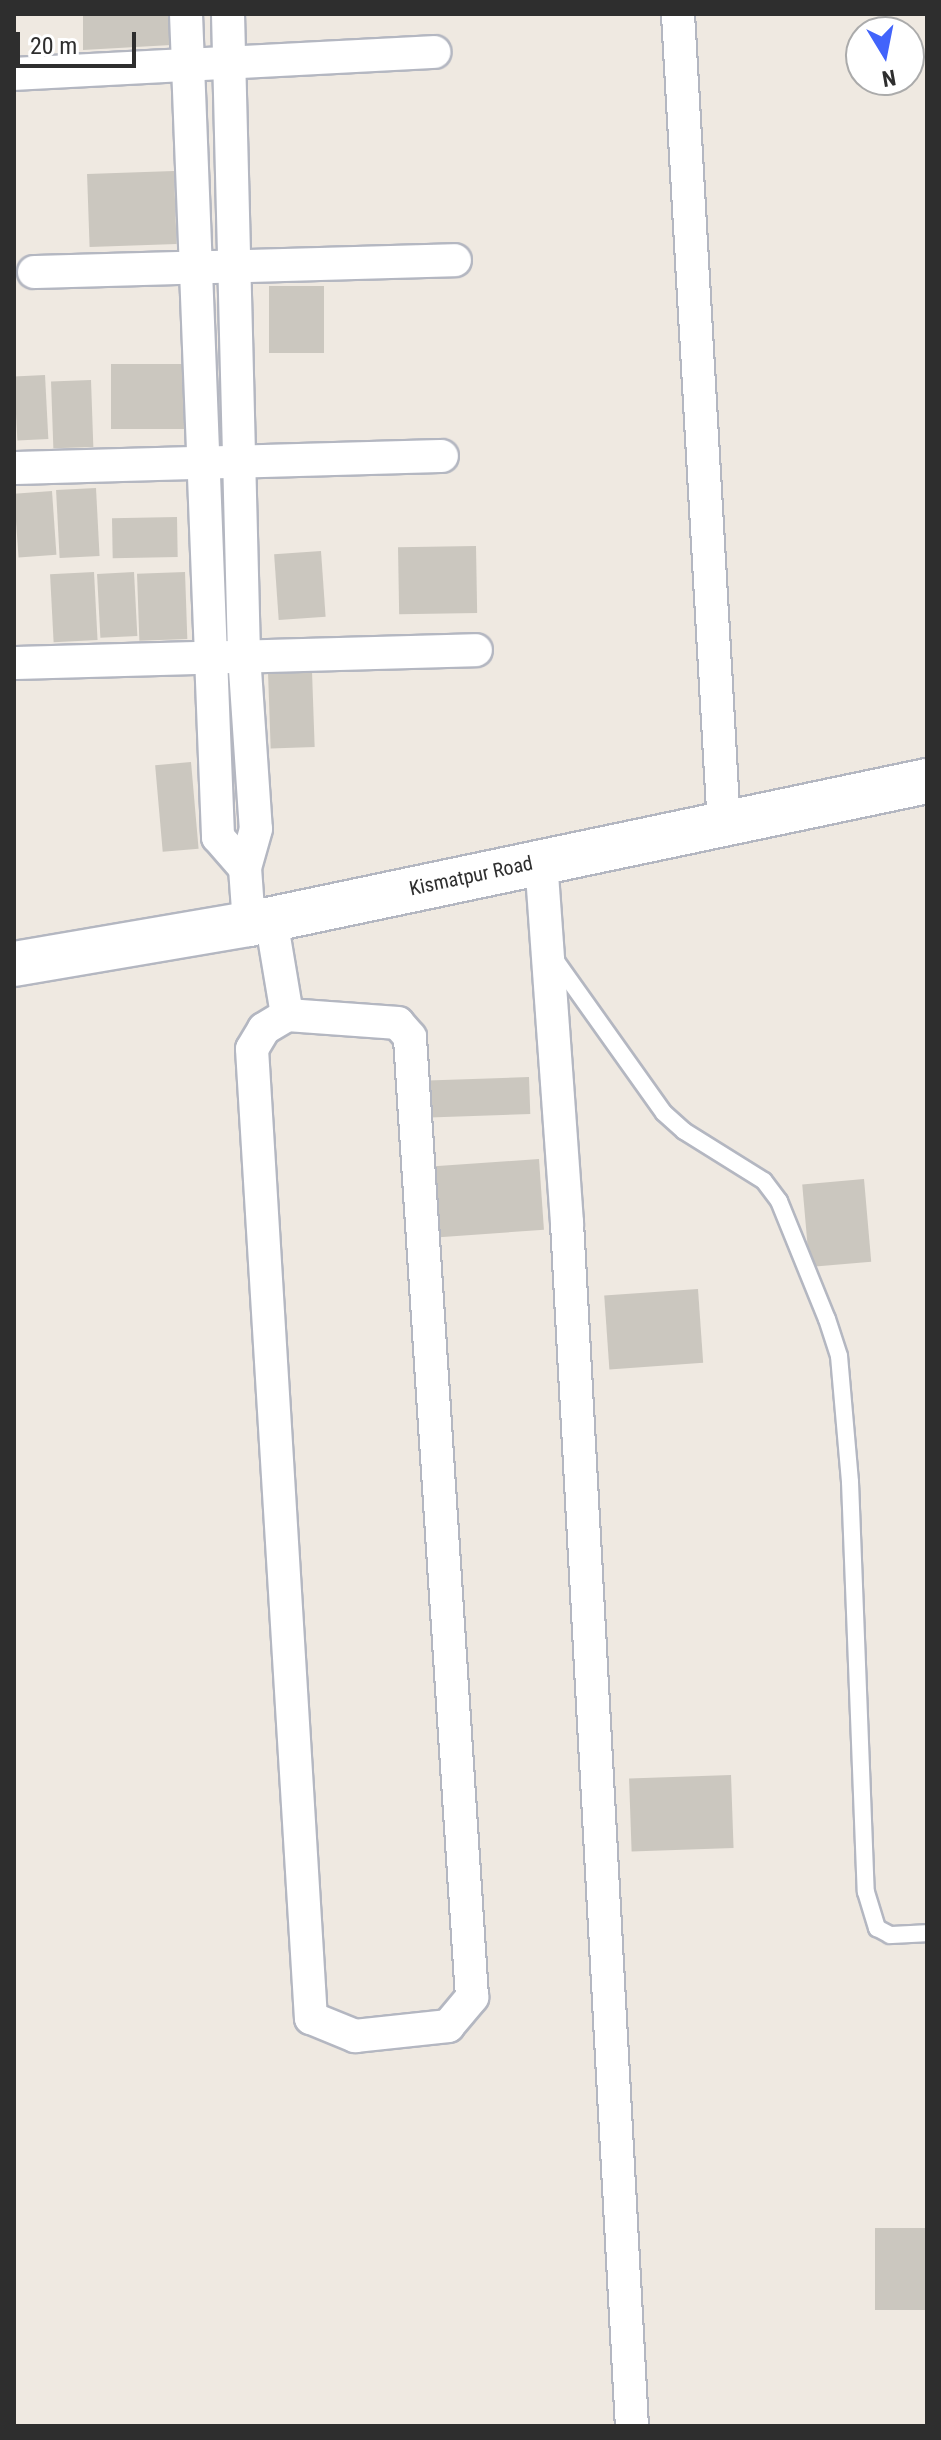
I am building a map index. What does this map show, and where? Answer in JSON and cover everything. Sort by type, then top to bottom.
[{"type":"street","points":[[186,14],[218,837],[245,868],[287,1015]]},
{"type":"street","points":[[228,14],[244,655],[256,829],[245,868]]},
{"type":"street","points":[[678,14],[724,827]]},
{"type":"street","points":[[14,74],[434,52]]},
{"type":"street","points":[[34,272],[455,260]]},
{"type":"street","points":[[14,468],[442,456]]},
{"type":"street","points":[[14,663],[476,650]]},
{"type":"street","name":"Kismatpur Road","points":[[14,964],[260,922],[541,860],[724,827],[927,781]]},
{"type":"street","points":[[541,860],[567,1223],[632,2426]]},
{"type":"street","points":[[287,1015],[398,1023],[410,1037],[472,1997],[448,2026],[355,2036],[311,2018],[252,1049],[264,1029],[287,1015]]},
{"type":"lane","points":[[547,949],[664,1113],[764,1181],[779,1201],[827,1319],[839,1356],[850,1482],[866,1892],[877,1928],[890,1935],[927,1933]]},
{"type":"building","points":[[83,14],[169,14],[171,45],[83,50]]},
{"type":"building","points":[[174,171],[177,244],[90,247],[87,174]]},
{"type":"building","points":[[269,286],[324,286],[324,353],[269,353]]},
{"type":"building","points":[[111,364],[187,364],[187,429],[111,429]]},
{"type":"building","points":[[45,375],[48,439],[17,441],[14,377]]},
{"type":"building","points":[[91,380],[93,447],[53,448],[51,381]]},
{"type":"building","points":[[96,488],[100,556],[60,558],[56,490]]},
{"type":"building","points":[[52,491],[56,555],[19,557],[14,494]]},
{"type":"building","points":[[177,517],[178,557],[113,558],[112,518]]},
{"type":"building","points":[[476,546],[477,613],[399,614],[398,547]]},
{"type":"building","points":[[321,551],[326,617],[279,620],[274,554]]},
{"type":"building","points":[[94,572],[98,640],[54,642],[50,574]]},
{"type":"building","points":[[134,572],[137,636],[100,638],[97,574]]},
{"type":"building","points":[[185,572],[187,639],[139,641],[137,574]]},
{"type":"building","points":[[312,671],[315,747],[271,748],[268,673]]},
{"type":"building","points":[[191,762],[199,849],[163,852],[155,765]]},
{"type":"building","points":[[529,1077],[530,1114],[429,1118],[428,1081]]},
{"type":"building","points":[[539,1159],[544,1230],[439,1237],[434,1166]]},
{"type":"building","points":[[864,1179],[871,1262],[809,1267],[802,1184]]},
{"type":"building","points":[[698,1289],[703,1363],[609,1369],[604,1296]]},
{"type":"building","points":[[731,1775],[734,1848],[632,1852],[629,1779]]},
{"type":"building","points":[[875,2228],[927,2228],[927,2310],[875,2310]]}]
